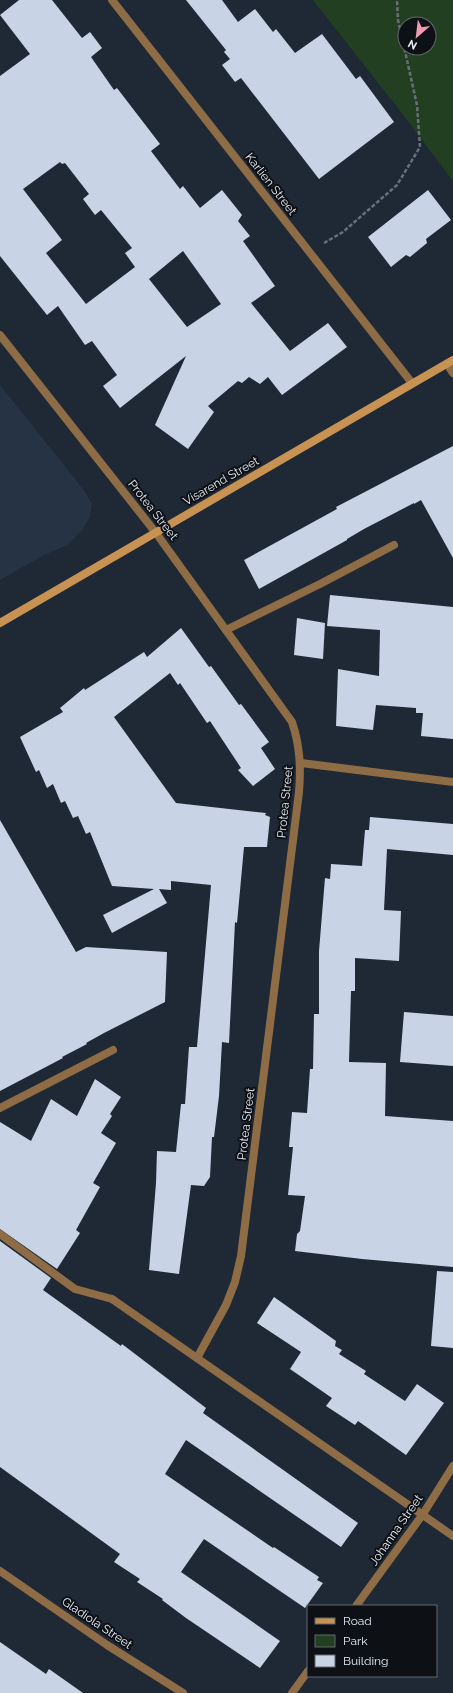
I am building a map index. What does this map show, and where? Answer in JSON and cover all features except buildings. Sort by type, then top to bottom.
[{"type":"street","name":"Karlien Street","points":[[112,0],[412,383]]},
{"type":"street","name":"Protea Street","points":[[0,335],[156,533],[292,722],[298,740],[301,763],[298,800],[242,1256],[235,1282],[226,1305],[197,1358]]},
{"type":"street","name":"Visarend Street","points":[[0,623],[450,362]]},
{"type":"street","points":[[450,362],[453,373]]},
{"type":"street","points":[[226,630],[320,584],[394,545]]},
{"type":"street","points":[[301,763],[453,782]]},
{"type":"street","points":[[0,1108],[113,1050]]},
{"type":"street","points":[[0,1234],[75,1289],[112,1299],[453,1536]]},
{"type":"street","name":"Johanna Street","points":[[357,1605],[423,1514],[453,1466]]},
{"type":"street","name":"Gladiola Street","points":[[0,1571],[107,1645],[183,1693]]},
{"type":"street","points":[[292,1693],[307,1672]]},
{"type":"path","points":[[308,251],[343,232],[397,185],[420,147],[417,104],[398,20],[396,0]]},
{"type":"shaded area","points":[[0,385],[83,489],[92,504],[90,517],[82,530],[68,545],[44,555],[0,580]]},
{"type":"green space","points":[[313,0],[453,0],[453,181],[401,112]]}]
